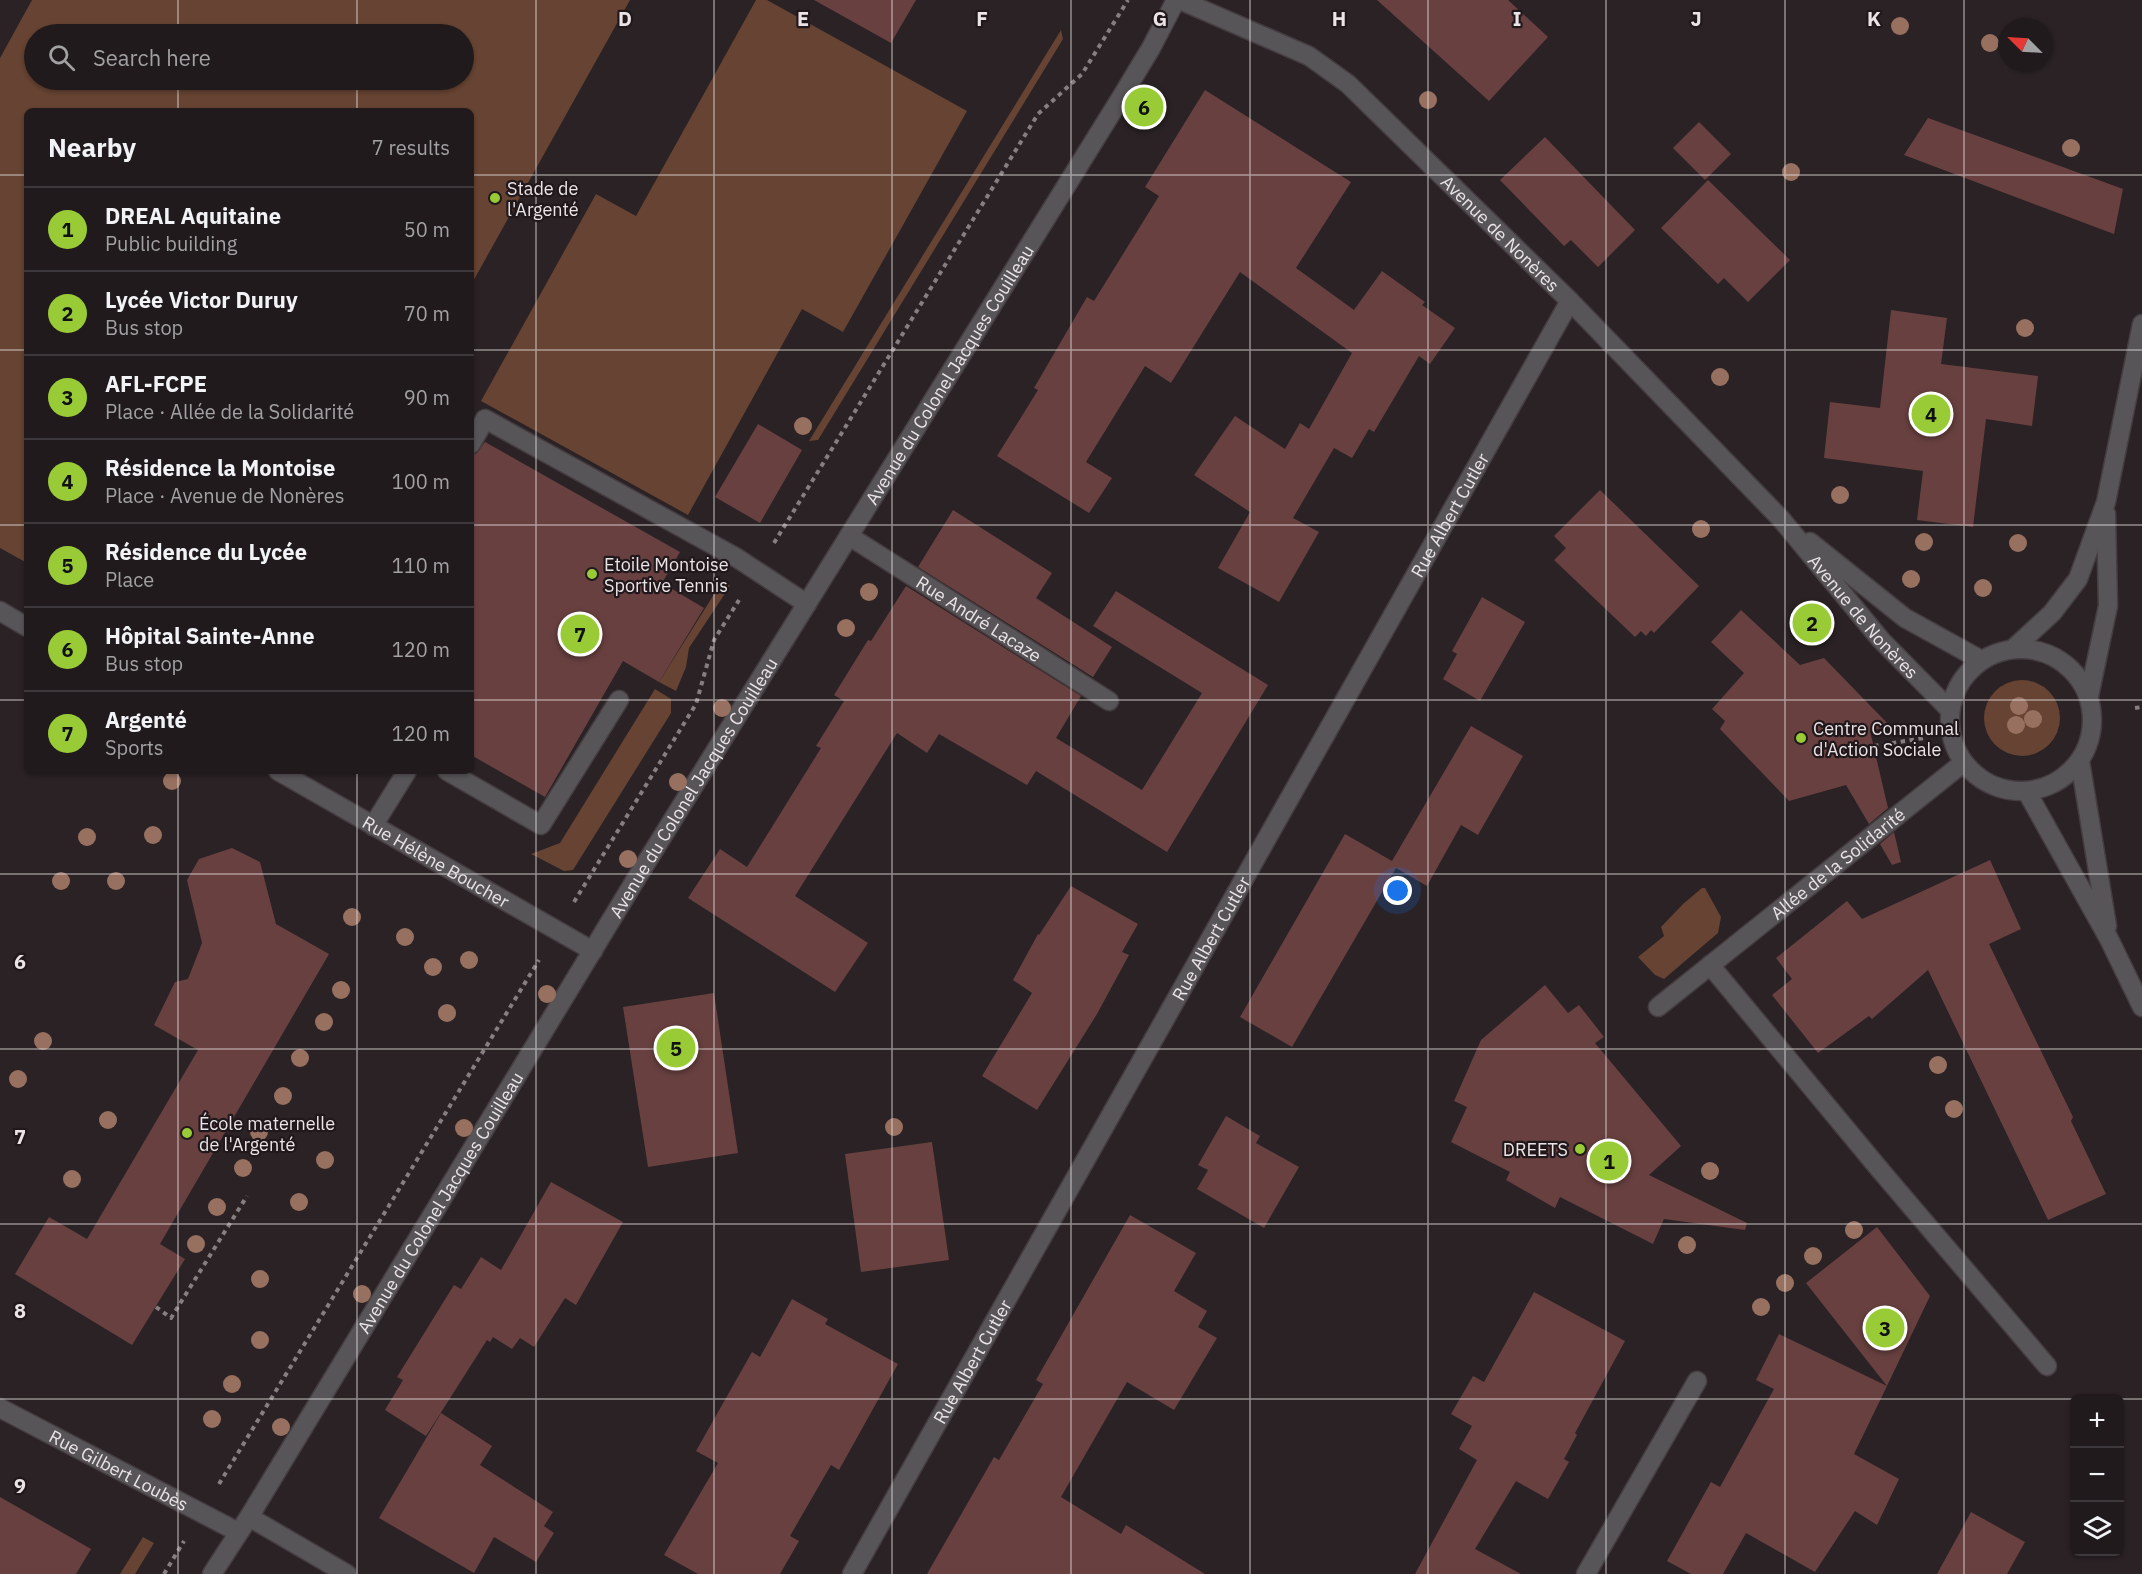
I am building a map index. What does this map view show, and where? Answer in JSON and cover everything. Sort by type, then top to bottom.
[{"type":"street","name":"Avenue du Colonel Jacques Couilleau","points":[[212,1574],[592,951],[1122,96],[1176,0]]},
{"type":"street","name":"Avenue de Nonères","points":[[1180,0],[1309,56],[1348,84],[1570,301],[1781,519],[1881,640],[1950,710]]},
{"type":"street","name":"Rue Albert Cutler","points":[[852,1574],[1570,301]]},
{"type":"street","points":[[2013,649],[2052,613],[2078,579],[2106,502],[2142,324]]},
{"type":"street","points":[[474,438],[485,418],[737,558],[807,604]]},
{"type":"street","points":[[2089,696],[2108,606],[2106,502]]},
{"type":"street","name":"Avenue de Nonères","points":[[1781,519],[1905,618],[1981,660]]},
{"type":"street","name":"Rue André Lacaze","points":[[849,536],[1109,701]]},
{"type":"street","points":[[0,611],[24,625]]},
{"type":"street","points":[[2013,649],[2037,650],[2059,659],[2077,675],[2089,696],[2092,712],[2092,730],[2088,746],[2080,761],[2066,776],[2048,787],[2027,792],[2002,790],[1980,780],[1963,763],[1954,747],[1950,729],[1950,710],[1955,690],[1966,674],[1981,660],[1996,652],[2013,649]]},
{"type":"street","points":[[452,774],[541,825],[619,700]]},
{"type":"street","points":[[2080,761],[2109,939]]},
{"type":"street","name":"Allée de la Solidarité","points":[[1658,1007],[1963,763]]},
{"type":"street","name":"Rue Hélène Boucher","points":[[283,774],[592,951]]},
{"type":"street","points":[[373,826],[405,774]]},
{"type":"street","points":[[2027,792],[2109,939],[2142,1007]]},
{"type":"street","points":[[1710,965],[2047,1366]]},
{"type":"street","points":[[1586,1574],[1697,1381]]},
{"type":"street","name":"Rue Gilbert Loubès","points":[[0,1408],[238,1532]]},
{"type":"street","points":[[249,1516],[347,1574]]},
{"type":"path","points":[[164,1574],[696,704],[714,640],[1038,114],[1082,74],[1128,0]]},
{"type":"path","points":[[2136,708],[2142,707]]},
{"type":"path","points":[[1874,746],[1924,738]]},
{"type":"path","points":[[156,1307],[171,1318],[247,1196]]},
{"type":"shaded area","name":"Stade de l'Argenté","points":[[32,0],[630,0],[474,280],[474,108],[24,108],[24,561],[0,548],[0,58]]},
{"type":"shaded area","points":[[756,0],[767,0],[967,111],[843,332],[802,309],[688,515],[481,401],[596,194],[636,216]]},
{"type":"shaded area","points":[[1061,30],[1063,39],[818,440],[809,441]]},
{"type":"shaded area","points":[[723,580],[730,586],[689,648],[686,667],[676,691],[659,682]]},
{"type":"shaded area","points":[[2022,680],[2037,683],[2049,691],[2057,703],[2060,718],[2057,733],[2049,745],[2037,753],[2022,756],[2007,753],[1995,745],[1987,733],[1984,718],[1987,703],[1995,691],[2007,683]]},
{"type":"shaded area","points":[[655,689],[671,699],[671,713],[573,870],[564,871],[531,854],[560,843]]},
{"type":"shaded area","points":[[1702,888],[1705,888],[1721,917],[1718,933],[1664,979],[1655,975],[1638,957],[1664,936],[1661,927]]},
{"type":"shaded area","points":[[143,1537],[154,1543],[135,1574],[120,1574]]},
{"type":"building","points":[[814,0],[916,0],[891,43]]},
{"type":"building","points":[[1377,0],[1508,0],[1548,37],[1489,101]]},
{"type":"building","points":[[1205,90],[1351,182],[1296,268],[1354,310],[1382,271],[1425,302],[1422,305],[1455,328],[1430,364],[1419,356],[1374,432],[1369,429],[1352,458],[1334,448],[1293,518],[1319,532],[1279,602],[1218,568],[1250,512],[1194,475],[1235,416],[1285,449],[1300,423],[1309,429],[1352,353],[1240,272],[1171,383],[1145,366],[1086,462],[1112,478],[1089,513],[997,456],[1038,390],[1034,388],[1087,297],[1094,301],[1159,196],[1145,187]]},
{"type":"building","points":[[1928,118],[2123,189],[2114,234],[1904,155]]},
{"type":"building","points":[[1699,122],[1731,154],[1705,180],[1673,148]]},
{"type":"building","points":[[1545,137],[1635,230],[1598,267],[1571,240],[1564,246],[1500,180]]},
{"type":"building","points":[[1708,180],[1790,260],[1748,302],[1724,278],[1718,284],[1661,228]]},
{"type":"building","points":[[1891,310],[1947,318],[1941,364],[2038,376],[2032,426],[1986,419],[1973,527],[1917,520],[1923,471],[1824,458],[1830,402],[1880,408]]},
{"type":"building","points":[[758,424],[802,450],[760,523],[715,497]]},
{"type":"building","points":[[485,442],[680,552],[662,583],[704,608],[659,682],[623,661],[545,797],[474,757],[474,454]]},
{"type":"building","points":[[1600,490],[1699,586],[1654,633],[1651,630],[1646,636],[1641,631],[1635,637],[1554,560],[1566,548],[1554,536]]},
{"type":"building","points":[[953,510],[1052,573],[1036,598],[1112,647],[1093,677],[918,567]]},
{"type":"building","points":[[906,586],[1081,696],[1056,738],[1142,790],[1202,693],[1093,626],[1116,591],[1268,685],[1167,852],[1036,771],[1027,785],[939,734],[927,753],[897,733],[795,896],[868,943],[835,992],[688,898],[720,849],[747,867],[821,748],[816,746],[844,701],[834,695],[868,640],[871,641]]},
{"type":"building","points":[[1482,597],[1525,622],[1480,701],[1443,679],[1457,654],[1452,651]]},
{"type":"building","name":"Centre Communal d'Action Sociale","points":[[1741,610],[1800,665],[1824,658],[1890,726],[1870,731],[1888,808],[1869,824],[1846,785],[1789,801],[1720,729],[1725,721],[1712,709],[1744,673],[1711,642]]},
{"type":"building","points":[[1471,726],[1523,756],[1478,835],[1461,825],[1427,886],[1396,868],[1292,1047],[1240,1017],[1345,834],[1392,861]]},
{"type":"building","points":[[1894,832],[1901,862],[1892,865],[1880,844]]},
{"type":"building","name":"École maternelle de l'Argenté","points":[[232,848],[260,862],[276,924],[329,954],[160,1244],[185,1259],[132,1345],[15,1274],[49,1217],[87,1239],[198,1050],[154,1025],[175,982],[188,979],[202,943],[187,880],[199,859]]},
{"type":"building","points":[[1990,860],[2021,929],[1989,944],[2073,1117],[2071,1121],[2106,1194],[2048,1220],[1928,970],[1872,1019],[1869,1016],[1818,1053],[1772,995],[1792,979],[1776,958],[1847,901],[1862,919]]},
{"type":"building","points":[[1071,886],[1138,924],[1122,952],[1129,955],[1097,1014],[1037,1110],[982,1076],[1032,993],[1013,980],[1038,934]]},
{"type":"building","points":[[1545,985],[1568,1013],[1579,1005],[1604,1037],[1595,1043],[1681,1146],[1649,1175],[1747,1223],[1745,1230],[1664,1219],[1653,1244],[1560,1197],[1555,1208],[1506,1180],[1510,1172],[1451,1142],[1467,1107],[1454,1101],[1481,1040]]},
{"type":"building","points":[[714,993],[738,1153],[648,1167],[623,1007]]},
{"type":"building","points":[[1226,1116],[1260,1136],[1256,1143],[1299,1167],[1264,1228],[1197,1189],[1208,1170],[1198,1165]]},
{"type":"building","points":[[932,1142],[949,1260],[861,1272],[845,1154]]},
{"type":"building","points":[[551,1182],[623,1222],[576,1305],[565,1298],[534,1347],[520,1338],[512,1349],[493,1337],[490,1342],[487,1340],[426,1436],[385,1410],[403,1380],[397,1377],[454,1285],[461,1289],[481,1257],[501,1270]]},
{"type":"building","points":[[1130,1215],[1196,1253],[1174,1291],[1207,1311],[1198,1327],[1217,1338],[1174,1410],[1127,1382],[1061,1497],[1121,1534],[1126,1525],[1205,1574],[927,1574],[994,1457],[999,1460],[1043,1384],[1036,1380]]},
{"type":"building","points":[[1877,1227],[1930,1296],[1887,1386],[1806,1283]]},
{"type":"building","points":[[1534,1292],[1625,1341],[1575,1433],[1577,1435],[1564,1459],[1569,1462],[1548,1499],[1516,1481],[1475,1549],[1521,1574],[1415,1574],[1477,1460],[1459,1449],[1472,1426],[1451,1414],[1473,1376],[1484,1382]]},
{"type":"building","points":[[792,1299],[828,1319],[825,1324],[898,1364],[839,1470],[831,1465],[790,1536],[799,1541],[780,1574],[698,1574],[664,1555],[718,1463],[696,1451],[752,1352],[760,1357]]},
{"type":"building","points":[[1779,1334],[1887,1386],[1854,1454],[1899,1479],[1877,1525],[1855,1511],[1815,1572],[1746,1533],[1723,1574],[1691,1574],[1667,1561],[1711,1482],[1720,1487],[1774,1389],[1756,1380]]},
{"type":"building","points":[[441,1413],[492,1446],[480,1465],[553,1512],[544,1526],[554,1533],[536,1562],[494,1537],[474,1573],[379,1518]]},
{"type":"building","points":[[0,1497],[91,1549],[76,1574],[0,1574]]},
{"type":"building","points":[[1971,1512],[2025,1542],[2007,1574],[1937,1574]]},
{"type":"place","name":"Hôpital Sainte-Anne","points":[[1144,107]]},
{"type":"place","name":"Stade de l'Argenté","points":[[495,198]]},
{"type":"place","name":"Résidence la Montoise","points":[[1931,414]]},
{"type":"place","name":"Etoile Montoise Sportive Tennis","points":[[592,574]]},
{"type":"place","name":"Lycée Victor Duruy","points":[[1812,623]]},
{"type":"place","name":"Argenté","points":[[580,634]]},
{"type":"place","name":"Centre Communal d'Action Sociale","points":[[1801,738]]},
{"type":"place","name":"Résidence du Lycée","points":[[676,1048]]},
{"type":"place","name":"École maternelle de l'Argenté","points":[[187,1133]]},
{"type":"place","name":"DREETS","points":[[1580,1149]]},
{"type":"place","name":"DREAL Aquitaine","points":[[1609,1161]]},
{"type":"place","name":"AFL-FCPE","points":[[1885,1328]]}]
